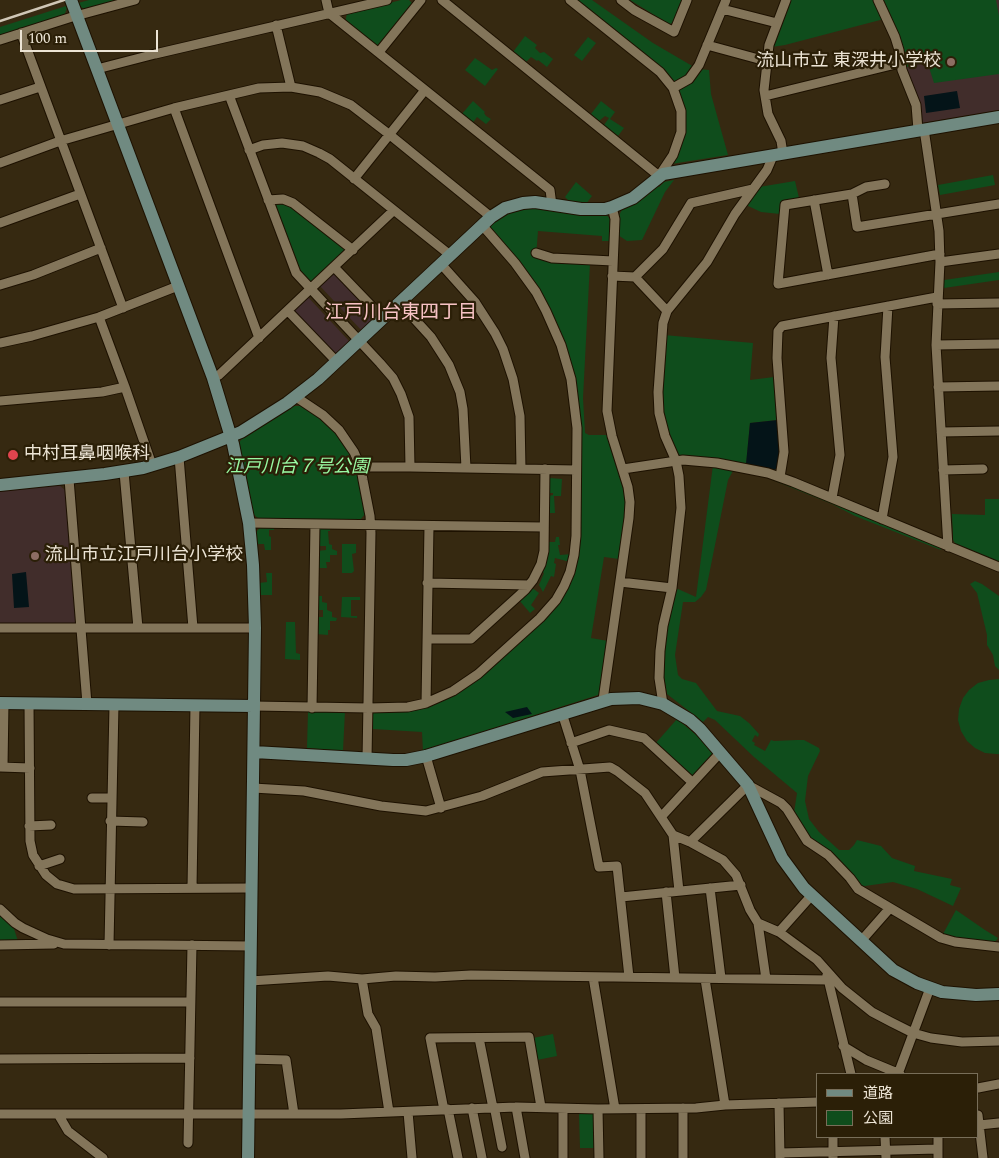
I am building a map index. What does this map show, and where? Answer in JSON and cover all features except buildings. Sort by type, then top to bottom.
[{"type":"street","points":[[71,0],[213,378],[231,436],[249,523],[254,580],[255,628],[248,1158]]},
{"type":"street","points":[[0,40],[77,15],[135,0]]},
{"type":"street","points":[[326,0],[329,12],[550,190],[552,205]]},
{"type":"street","points":[[97,69],[329,12],[337,12],[387,0]]},
{"type":"street","points":[[379,52],[421,0]]},
{"type":"street","points":[[442,0],[659,176]]},
{"type":"street","points":[[0,485],[124,472],[179,458],[231,436],[263,419],[296,397],[337,362],[486,221],[505,208],[522,203],[535,202],[590,210],[612,207],[640,194],[659,176],[673,154],[681,132],[681,111],[673,88],[660,72],[570,0]]},
{"type":"street","points":[[621,0],[634,10],[674,32],[687,0]]},
{"type":"street","points":[[673,88],[693,74],[726,0]]},
{"type":"street","points":[[878,0],[895,37],[899,50],[900,64],[916,106],[937,214],[940,258],[936,345],[948,547]]},
{"type":"street","points":[[663,704],[659,678],[660,651],[663,626],[672,588],[682,508],[676,461],[662,425],[658,401],[662,330],[667,311],[700,272],[735,214],[778,155],[781,141],[768,114],[765,96],[766,61],[768,45],[784,2]]},
{"type":"street","points":[[722,9],[777,23]]},
{"type":"street","points":[[276,25],[291,87]]},
{"type":"street","points":[[21,33],[123,308]]},
{"type":"street","points":[[707,45],[766,61]]},
{"type":"street","points":[[765,96],[900,64]]},
{"type":"street","points":[[0,100],[40,87]]},
{"type":"street","points":[[0,163],[117,123],[267,87],[310,89],[333,97],[350,106],[390,135],[486,221],[536,292],[561,345],[571,379],[577,428],[574,555],[570,572],[556,600],[540,618],[478,674],[453,691],[426,703],[408,707],[312,708],[2,703],[1,767],[30,768]]},
{"type":"street","points":[[354,179],[426,90]]},
{"type":"street","points":[[229,95],[296,273],[387,370],[397,386],[404,401],[410,426],[410,467]]},
{"type":"street","points":[[174,108],[259,338]]},
{"type":"street","points":[[659,176],[665,173],[999,117]]},
{"type":"street","points":[[249,150],[275,144],[311,148],[330,159],[393,211],[445,260],[495,333],[503,350],[513,378],[520,416],[521,469]]},
{"type":"street","points":[[885,184],[866,187],[852,194],[784,205],[778,284],[940,258],[999,254]]},
{"type":"street","points":[[636,277],[663,249],[692,203],[753,189]]},
{"type":"street","points":[[0,223],[80,194]]},
{"type":"street","points":[[852,194],[857,227],[999,204]]},
{"type":"street","points":[[268,200],[283,199],[294,203],[353,250]]},
{"type":"street","points":[[814,200],[828,275]]},
{"type":"street","points":[[604,700],[629,510],[628,487],[612,436],[606,402],[615,219],[612,207]]},
{"type":"street","points":[[213,378],[219,375],[259,338],[393,211]]},
{"type":"street","points":[[0,285],[33,275],[101,248]]},
{"type":"street","points":[[536,254],[552,258],[613,261]]},
{"type":"street","points":[[334,267],[383,318]]},
{"type":"street","points":[[612,276],[636,277],[667,311]]},
{"type":"street","points":[[0,343],[57,330],[99,317],[178,286]]},
{"type":"street","points":[[780,477],[784,452],[777,358],[778,331],[784,325],[888,306],[937,301],[999,303]]},
{"type":"street","points":[[400,303],[431,337],[442,352],[452,372],[460,392],[464,414],[466,468]]},
{"type":"street","points":[[882,519],[893,457],[884,357],[888,306]]},
{"type":"street","points":[[288,311],[337,362]]},
{"type":"street","points":[[832,498],[840,456],[832,358],[834,316]]},
{"type":"street","points":[[99,317],[126,387],[152,465]]},
{"type":"street","points":[[936,345],[999,344]]},
{"type":"street","points":[[938,387],[999,386]]},
{"type":"street","points":[[0,401],[102,392],[126,387]]},
{"type":"street","points":[[296,397],[323,415],[339,430],[354,452],[361,468],[371,525],[367,759]]},
{"type":"street","points":[[941,432],[999,431]]},
{"type":"street","points":[[179,458],[193,628]]},
{"type":"street","points":[[623,469],[676,461],[718,463],[780,477],[999,567]]},
{"type":"street","points":[[361,468],[576,470]]},
{"type":"street","points":[[427,639],[471,639],[529,585],[537,573],[544,551],[545,469]]},
{"type":"street","points":[[944,470],[983,469]]},
{"type":"street","points":[[124,472],[138,628]]},
{"type":"street","points":[[69,479],[87,704]]},
{"type":"street","points":[[249,523],[543,527]]},
{"type":"street","points":[[312,708],[315,524]]},
{"type":"street","points":[[426,703],[429,526]]},
{"type":"street","points":[[620,582],[672,588]]},
{"type":"street","points":[[428,583],[529,585]]},
{"type":"street","points":[[0,628],[255,628]]},
{"type":"street","points":[[254,752],[393,760],[426,756],[604,700],[629,697],[663,704],[690,720],[748,785],[782,858],[811,896],[892,970],[930,988],[960,994],[999,994]]},
{"type":"street","points":[[29,703],[29,826],[33,855],[46,875],[57,884],[74,889],[252,888]]},
{"type":"street","points":[[109,945],[110,821],[114,704]]},
{"type":"street","points":[[192,888],[195,705]]},
{"type":"street","points":[[562,713],[580,770],[599,867],[617,866],[629,977]]},
{"type":"street","points":[[571,743],[610,730],[644,738],[692,782]]},
{"type":"street","points":[[661,817],[720,753]]},
{"type":"street","points":[[426,756],[442,808]]},
{"type":"street","points":[[253,788],[304,791],[381,806],[426,811],[482,796],[542,772],[610,767],[645,793],[673,835],[679,891]]},
{"type":"street","points":[[690,842],[748,785]]},
{"type":"street","points":[[748,785],[781,803],[787,809],[807,841],[828,856],[858,889],[941,938],[955,942],[998,946]]},
{"type":"street","points":[[92,798],[111,798]]},
{"type":"street","points":[[110,821],[143,822]]},
{"type":"street","points":[[29,826],[52,825]]},
{"type":"street","points":[[673,835],[723,860],[736,875],[750,910],[758,923],[766,979]]},
{"type":"street","points":[[39,866],[60,859]]},
{"type":"street","points":[[621,897],[741,885]]},
{"type":"street","points":[[710,888],[721,978]]},
{"type":"street","points":[[666,892],[675,978]]},
{"type":"street","points":[[779,932],[811,896]]},
{"type":"street","points":[[861,941],[890,908]]},
{"type":"street","points":[[0,909],[23,928],[46,939],[64,944]]},
{"type":"street","points":[[758,923],[779,932],[817,960],[842,988],[872,1012],[913,1033],[954,1041],[999,1041]]},
{"type":"street","points":[[0,945],[251,946]]},
{"type":"street","points":[[188,1143],[192,945]]},
{"type":"street","points":[[825,970],[850,1073]]},
{"type":"street","points":[[250,981],[328,976],[362,979],[396,976],[435,978],[472,975],[828,980]]},
{"type":"street","points":[[593,977],[615,1109]]},
{"type":"street","points":[[362,979],[368,1014],[376,1028],[389,1112]]},
{"type":"street","points":[[705,979],[725,1105]]},
{"type":"street","points":[[899,1073],[930,988]]},
{"type":"street","points":[[0,1002],[190,1002]]},
{"type":"street","points":[[458,1158],[430,1038],[529,1037],[541,1107]]},
{"type":"street","points":[[479,1038],[492,1108],[495,1111],[502,1147]]},
{"type":"street","points":[[843,1046],[860,1057],[897,1073]]},
{"type":"street","points":[[0,1059],[190,1058]]},
{"type":"street","points":[[249,1059],[286,1060],[294,1114]]},
{"type":"street","points":[[979,1088],[999,1084]]},
{"type":"street","points":[[779,1102],[780,1156],[938,1154],[938,1138]]},
{"type":"street","points":[[0,1114],[249,1115],[408,1112],[516,1107],[598,1110],[816,1102]]},
{"type":"street","points":[[516,1107],[525,1158]]},
{"type":"street","points":[[472,1108],[482,1158]]},
{"type":"street","points":[[640,1108],[641,1158]]},
{"type":"street","points":[[683,1108],[684,1158]]},
{"type":"street","points":[[563,1110],[563,1158]]},
{"type":"street","points":[[598,1110],[599,1158]]},
{"type":"street","points":[[408,1112],[412,1158]]},
{"type":"street","points":[[58,1114],[68,1131],[103,1158]]},
{"type":"street","points":[[983,1158],[979,1125],[999,1123]]},
{"type":"street","points":[[833,1138],[833,1155]]},
{"type":"street","points":[[885,1138],[886,1154]]},
{"type":"shaded area","name":"流山市立 東深井小学校","points":[[881,0],[999,0],[999,110],[922,123]]},
{"type":"shaded area","points":[[957,91],[960,108],[926,113],[924,96]]},
{"type":"shaded area","points":[[332,273],[335,273],[375,314],[375,318],[362,331],[319,285]]},
{"type":"shaded area","points":[[307,296],[350,342],[337,355],[332,354],[294,313],[294,309]]},
{"type":"shaded area","points":[[778,420],[780,452],[778,468],[774,470],[746,464],[750,423]]},
{"type":"shaded area","name":"流山市立江戸川台小学校","points":[[59,485],[65,490],[76,622],[72,625],[0,625],[0,491]]},
{"type":"shaded area","points":[[26,572],[29,607],[14,608],[12,574]]},
{"type":"shaded area","points":[[527,707],[532,714],[513,718],[505,712]]},
{"type":"green space","points":[[89,0],[120,0],[85,9],[79,6],[78,3]]},
{"type":"green space","points":[[401,0],[409,0],[414,5],[380,47],[376,47],[345,22],[347,14]]},
{"type":"green space","points":[[575,0],[592,0],[653,43],[694,67],[692,72],[674,84]]},
{"type":"green space","points":[[630,0],[682,0],[673,23],[669,24]]},
{"type":"green space","points":[[789,0],[874,0],[884,19],[772,47]]},
{"type":"green space","name":"流山市立 東深井小学校","points":[[881,0],[996,0],[999,16],[999,74],[934,83],[927,61],[904,68]]},
{"type":"green space","points":[[66,6],[64,16],[0,36],[0,27]]},
{"type":"green space","points":[[525,36],[537,45],[535,48],[540,53],[544,52],[553,59],[547,67],[531,57],[526,62],[513,52]]},
{"type":"green space","points":[[588,37],[596,43],[582,61],[574,55]]},
{"type":"green space","points":[[475,58],[492,70],[498,69],[485,86],[465,70]]},
{"type":"green space","points":[[699,69],[709,70],[711,94],[728,155],[671,164],[679,150],[677,91]]},
{"type":"green space","points":[[473,101],[491,119],[486,124],[477,117],[472,124],[461,115]]},
{"type":"green space","points":[[601,101],[615,112],[610,119],[624,128],[618,136],[604,125],[609,118],[605,116],[599,121],[591,114]]},
{"type":"green space","points":[[993,175],[995,185],[940,195],[938,185]]},
{"type":"green space","points":[[674,180],[665,192],[642,240],[627,241],[618,235],[619,216],[622,209],[644,198],[657,185],[659,187],[664,182]]},
{"type":"green space","points":[[795,181],[799,198],[781,202],[780,214],[761,212],[746,205],[759,187]]},
{"type":"green space","points":[[576,182],[592,196],[586,204],[570,202],[565,197]]},
{"type":"green space","points":[[277,202],[288,203],[346,247],[346,252],[314,282],[310,282],[298,268],[275,206]]},
{"type":"green space","points":[[536,207],[606,214],[610,219],[609,241],[602,241],[602,236],[538,231],[536,257],[590,263],[583,398],[585,433],[589,435],[607,435],[624,489],[626,512],[619,559],[604,557],[591,638],[608,641],[601,692],[598,695],[423,751],[422,732],[373,729],[373,714],[377,710],[452,694],[569,585],[580,434],[557,326],[490,231],[490,225],[510,212]]},
{"type":"green space","points":[[999,272],[999,280],[944,288],[944,280]]},
{"type":"green space","points":[[664,335],[753,343],[750,380],[774,377],[778,420],[750,423],[746,466],[678,458],[663,417]]},
{"type":"green space","name":"江戸川台７号公園","points":[[293,406],[302,406],[319,417],[342,439],[358,474],[365,514],[360,520],[259,519],[253,514],[238,444],[244,436]]},
{"type":"green space","points":[[713,465],[734,469],[728,480],[706,590],[695,602],[683,602],[675,655],[678,675],[682,679],[696,683],[717,711],[740,716],[749,723],[759,734],[758,737],[755,735],[752,741],[755,743],[754,745],[765,751],[771,740],[804,740],[819,748],[820,751],[808,776],[805,801],[809,819],[819,832],[839,850],[849,850],[857,840],[881,846],[892,858],[915,866],[914,871],[952,879],[950,885],[961,888],[953,906],[917,889],[893,882],[865,886],[858,885],[834,857],[809,837],[794,813],[797,793],[754,757],[715,720],[708,717],[703,722],[667,694],[663,671],[667,628],[675,590],[678,589],[696,597]]},
{"type":"green space","points":[[760,475],[940,547],[941,550],[855,516],[832,504]]},
{"type":"green space","points":[[550,478],[562,479],[561,496],[554,496],[555,513],[548,513],[549,496],[553,495],[553,493],[549,493]]},
{"type":"green space","points":[[985,499],[999,499],[999,562],[957,546],[953,540],[952,514],[985,515]]},
{"type":"green space","points":[[260,527],[274,527],[274,530],[269,530],[271,550],[265,550],[264,544],[256,544],[255,534]]},
{"type":"green space","points":[[321,528],[330,528],[330,531],[328,531],[329,544],[332,545],[332,549],[337,551],[337,555],[330,555],[330,562],[326,562],[327,568],[317,568],[317,551],[326,550],[326,546],[318,546],[317,532]]},
{"type":"green space","points":[[556,537],[559,537],[560,555],[572,554],[570,562],[555,558],[554,577],[551,576],[543,592],[539,585],[544,573],[541,571],[548,542],[555,542]]},
{"type":"green space","points":[[342,544],[356,544],[356,553],[352,554],[354,571],[352,573],[342,573]]},
{"type":"green space","points":[[266,573],[272,573],[272,595],[259,595],[259,583],[267,582]]},
{"type":"green space","points":[[975,581],[999,596],[999,670],[995,666],[993,655],[987,645],[987,635],[977,593],[970,584]]},
{"type":"green space","points":[[531,587],[539,593],[531,605],[535,609],[530,613],[519,600]]},
{"type":"green space","points":[[316,596],[322,596],[322,602],[327,603],[327,610],[332,612],[332,617],[337,618],[336,621],[330,621],[328,635],[316,634],[316,617],[323,617],[323,610],[316,610]]},
{"type":"green space","points":[[342,597],[360,597],[360,600],[351,600],[351,616],[357,616],[357,618],[341,617]]},
{"type":"green space","points":[[286,622],[295,622],[296,653],[300,654],[300,660],[285,659]]},
{"type":"green space","points":[[999,679],[999,754],[985,753],[967,741],[961,731],[958,720],[959,709],[963,698],[978,683]]},
{"type":"green space","points":[[308,711],[345,711],[343,751],[307,748]]},
{"type":"green space","points":[[677,719],[700,738],[712,752],[713,756],[694,776],[690,776],[655,744]]},
{"type":"green space","points":[[956,910],[998,938],[995,942],[963,939],[943,934]]},
{"type":"green space","points":[[0,915],[13,926],[18,941],[0,942]]},
{"type":"green space","points":[[553,1034],[557,1056],[537,1060],[533,1038]]},
{"type":"green space","points":[[579,1113],[592,1113],[595,1116],[595,1148],[580,1148]]},
{"type":"railway","points":[[0,21],[64,0]]},
{"type":"place","name":"流山市立 東深井小学校","points":[[951,62]]},
{"type":"place","name":"中村耳鼻咽喉科","points":[[13,455]]},
{"type":"place","name":"流山市立江戸川台小学校","points":[[35,556]]},
{"type":"district","name":"江戸川台東四丁目","points":[[401,314]]}]
